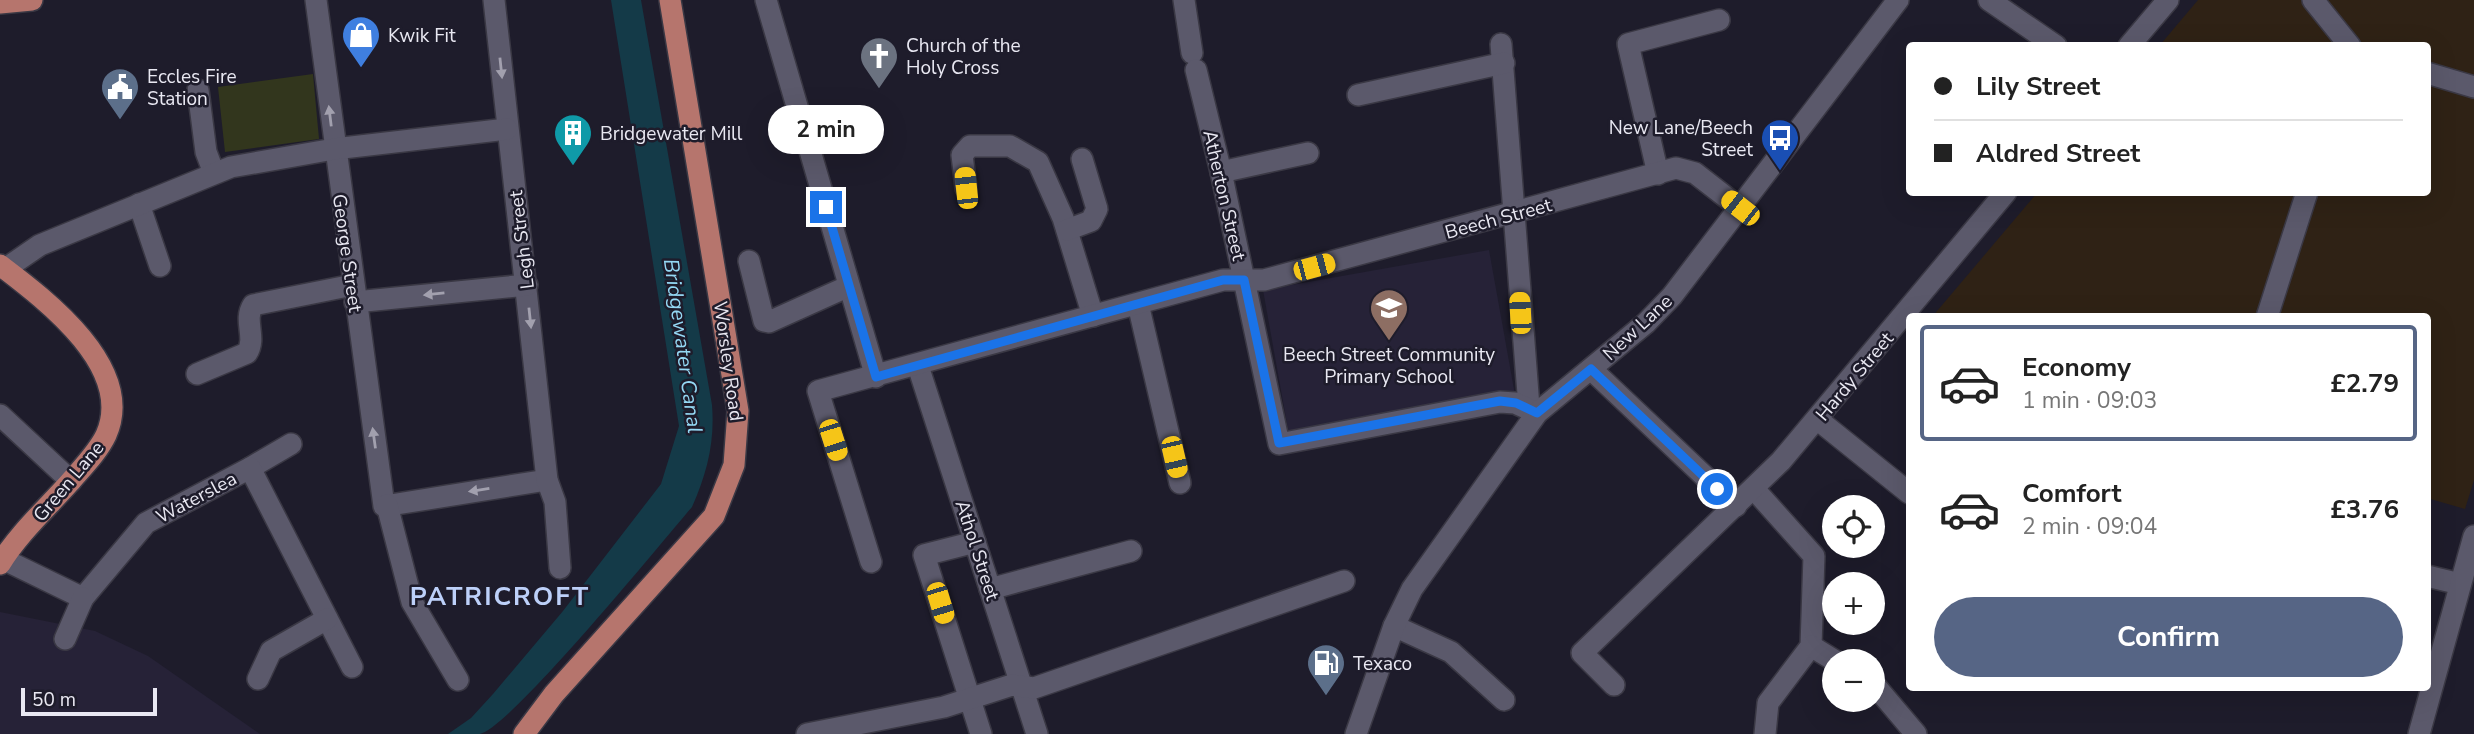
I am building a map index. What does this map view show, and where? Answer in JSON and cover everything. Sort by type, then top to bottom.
[{"type":"main road","points":[[0,3],[32,0]]},
{"type":"main road","name":"Worsley Road","points":[[524,734],[554,694],[706,526],[719,505],[734,465],[738,411],[670,0]]},
{"type":"main road","name":"Green Lane","points":[[2,267],[63,317],[99,362],[111,388],[111,415],[106,435],[71,481],[3,554]]},
{"type":"street","name":"George Street","points":[[316,0],[334,149],[385,505],[412,602],[458,680]]},
{"type":"street","name":"Legh Street","points":[[495,0],[547,480],[555,502],[560,568]]},
{"type":"street","points":[[766,0],[876,377]]},
{"type":"street","name":"Atherton Street","points":[[1184,0],[1194,62],[1221,172],[1279,443],[1500,401],[1533,410]]},
{"type":"street","name":"New Lane","points":[[1356,734],[1394,626],[1412,589],[1533,410],[1591,369],[1646,323],[1740,208],[1898,0]]},
{"type":"street","points":[[1989,0],[2050,42]]},
{"type":"street","points":[[2132,42],[2168,0]]},
{"type":"street","points":[[2313,0],[2347,42]]},
{"type":"street","points":[[1658,174],[1628,44],[1719,20]]},
{"type":"street","points":[[1358,95],[1386,98],[1503,54],[1514,214],[1533,410]]},
{"type":"street","points":[[2431,74],[2474,87]]},
{"type":"street","points":[[198,90],[207,176]]},
{"type":"street","points":[[2,267],[40,244],[231,167],[334,149],[507,129]]},
{"type":"street","points":[[966,188],[962,155],[970,146],[1010,146],[1038,162],[1065,224],[1093,316]]},
{"type":"street","points":[[1221,172],[1308,153]]},
{"type":"street","points":[[1065,224],[1091,221],[1097,209],[1082,159]]},
{"type":"street","name":"Beech Street","points":[[871,562],[818,391],[918,366],[1223,280],[1264,280],[1676,168],[1686,169],[1740,208]]},
{"type":"street","name":"Hardy Street","points":[[1614,685],[1582,653],[1781,461],[2003,196]]},
{"type":"street","points":[[2268,313],[2306,196]]},
{"type":"street","points":[[139,204],[160,266]]},
{"type":"street","points":[[749,261],[764,321],[769,322],[849,286]]},
{"type":"street","points":[[197,374],[247,352],[252,340],[248,312],[253,306],[354,293],[527,285]]},
{"type":"street","points":[[1138,304],[1180,483]]},
{"type":"street","name":"Athol Street","points":[[918,366],[1037,734]]},
{"type":"street","points":[[1591,369],[1735,506]]},
{"type":"street","points":[[0,415],[71,481]]},
{"type":"street","points":[[1817,419],[1906,491]]},
{"type":"street","points":[[250,468],[291,444]]},
{"type":"street","name":"Waterslea","points":[[65,639],[83,598],[146,523],[250,468],[352,667]]},
{"type":"street","points":[[385,505],[547,480]]},
{"type":"street","points":[[1754,489],[1814,556],[1811,646],[1768,703],[1765,734]]},
{"type":"street","points":[[2431,690],[2474,536]]},
{"type":"street","points":[[975,542],[924,555],[981,734]]},
{"type":"street","points":[[990,589],[1131,551]]},
{"type":"street","points":[[3,554],[83,598]]},
{"type":"street","points":[[2431,577],[2460,584]]},
{"type":"street","points":[[807,734],[944,707],[1012,685],[1024,689],[1034,688],[1344,581]]},
{"type":"street","points":[[258,679],[271,651],[327,619]]},
{"type":"street","points":[[1394,626],[1451,652],[1504,700]]},
{"type":"street","points":[[1811,646],[1822,653]]},
{"type":"street","points":[[2419,734],[2431,691]]},
{"type":"street","points":[[1885,694],[1916,734]]},
{"type":"shaded area","points":[[2198,0],[2474,0],[2474,480],[2465,509],[2431,499],[2431,313],[1935,313],[2034,196],[2431,196],[2431,42],[2163,42]]},
{"type":"shaded area","name":"Beech Street Community Primary School","points":[[1489,250],[1515,395],[1289,435],[1263,290]]},
{"type":"shaded area","points":[[0,612],[95,631],[148,656],[260,734],[0,734]]},
{"type":"green space","points":[[313,74],[319,139],[225,152],[218,87]]},
{"type":"water","name":"Bridgewater Canal","points":[[611,0],[641,0],[712,405],[709,457],[692,507],[522,701],[497,724],[480,734],[448,734],[471,718],[493,694],[563,611],[661,484],[679,426]]},
{"type":"place","name":"Kwik Fit","points":[[361,69]]},
{"type":"place","name":"Church of the Holy Cross","points":[[879,90]]},
{"type":"place","name":"Eccles Fire Station","points":[[120,121]]},
{"type":"place","name":"Bridgewater Mill","points":[[573,167]]},
{"type":"place","name":"New Lane/Beech Street","points":[[1780,172]]},
{"type":"place","name":"Beech Street Community Primary School","points":[[1389,342]]},
{"type":"place","name":"Texaco","points":[[1326,697]]},
{"type":"district","name":"PATRICROFT","points":[[500,596]]},
{"type":"route","points":[[826,207],[876,377],[1223,280],[1244,280],[1279,443],[1500,401],[1516,403],[1537,413],[1591,369],[1717,489]]}]
